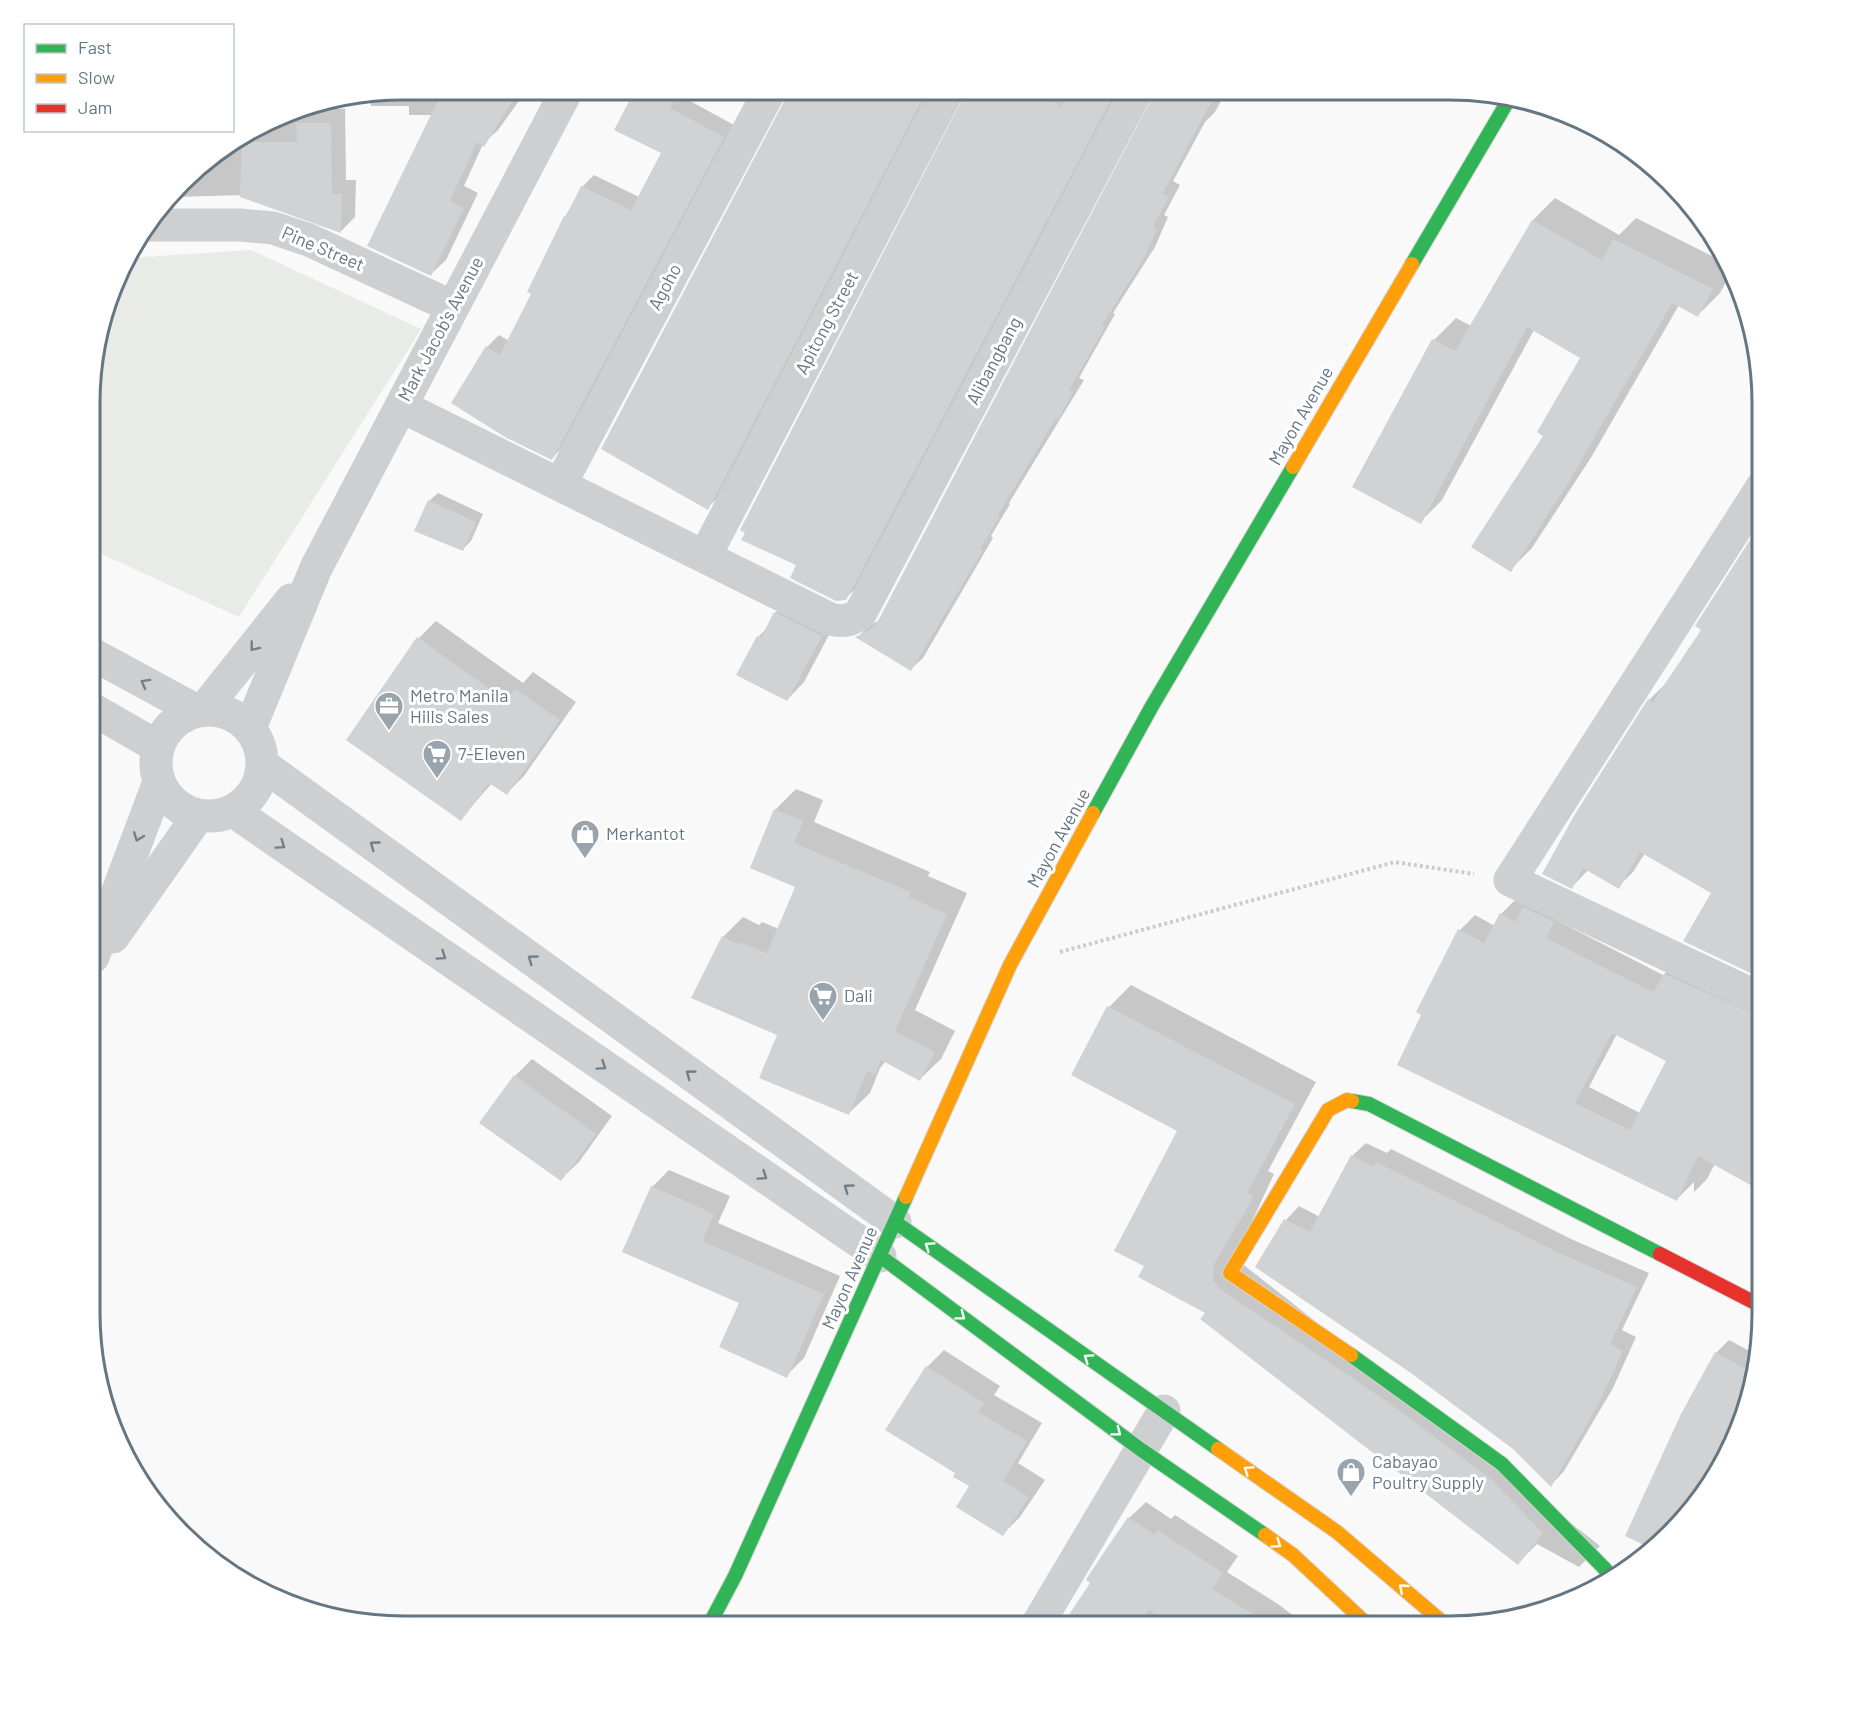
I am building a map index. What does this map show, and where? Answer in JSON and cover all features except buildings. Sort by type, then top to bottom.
[{"type":"street","name":"Mark Jacob's Avenue","points":[[250,728],[316,568],[562,100]]},
{"type":"street","name":"Agoho","points":[[560,485],[765,100]]},
{"type":"street","name":"Apitong Street","points":[[705,556],[943,100]]},
{"type":"street","name":"Alibangbang","points":[[705,556],[830,619],[842,622],[860,614],[1132,100]]},
{"type":"street","name":"Mayon Avenue","points":[[714,1616],[735,1576],[1010,965],[1158,696],[1505,106]]},
{"type":"street","name":"Pine Street","points":[[159,225],[240,225],[273,228],[309,240],[453,307]]},
{"type":"street","points":[[400,406],[705,556]]},
{"type":"street","points":[[1752,503],[1510,880],[1752,995]]},
{"type":"street","name":"Mark Jacob's Avenue","points":[[201,710],[316,568]]},
{"type":"street","points":[[100,658],[201,710],[234,716],[250,728],[261,745],[263,765],[259,784],[248,801],[233,811],[216,817],[198,816],[182,809],[168,798],[159,783],[155,765],[158,747],[166,731],[180,718],[201,710]]},
{"type":"street","points":[[100,713],[158,747]]},
{"type":"street","points":[[263,765],[895,1222],[1337,1532],[1435,1616]]},
{"type":"street","points":[[100,939],[159,783]]},
{"type":"street","points":[[233,811],[880,1256],[1140,1449],[1293,1555],[1358,1616]]},
{"type":"street","points":[[100,955],[198,816]]},
{"type":"street","points":[[1607,1572],[1502,1464],[1400,1388],[1230,1273],[1328,1110],[1347,1100],[1369,1104],[1752,1301]]},
{"type":"street","points":[[1042,1616],[1164,1411]]},
{"type":"path","points":[[1010,965],[1395,862],[1510,880]]},
{"type":"shaded area","points":[[251,250],[421,329],[239,617],[100,553],[100,404],[103,364],[117,306],[138,257]]},
{"type":"traffic: fast","points":[[1412,264],[1505,106]]},
{"type":"traffic: fast","points":[[1093,813],[1152,706],[1293,467]]},
{"type":"traffic: fast","points":[[1352,1101],[1369,1104],[1660,1254]]},
{"type":"traffic: fast","points":[[714,1616],[735,1576],[906,1197]]},
{"type":"traffic: fast","points":[[895,1222],[1218,1449]]},
{"type":"traffic: fast","points":[[880,1256],[1140,1449],[1265,1535]]},
{"type":"traffic: fast","points":[[1351,1355],[1502,1464],[1607,1572]]},
{"type":"traffic: slow","points":[[1293,467],[1412,264]]},
{"type":"traffic: slow","points":[[906,1197],[1010,965],[1093,813]]},
{"type":"traffic: slow","points":[[1351,1355],[1230,1273],[1328,1110],[1347,1100],[1352,1101]]},
{"type":"traffic: slow","points":[[1218,1449],[1337,1532],[1435,1616]]},
{"type":"traffic: slow","points":[[1265,1535],[1293,1555],[1358,1616]]},
{"type":"traffic: jam","points":[[1660,1254],[1752,1301]]},
{"type":"place","name":"Metro Manila Hills Sales","points":[[389,732]]},
{"type":"place","name":"7-Eleven","points":[[437,780]]},
{"type":"place","name":"Merkantot","points":[[585,860]]},
{"type":"place","name":"Dali","points":[[823,1022]]},
{"type":"place","name":"Cabayao Poultry Supply","points":[[1351,1498]]}]
